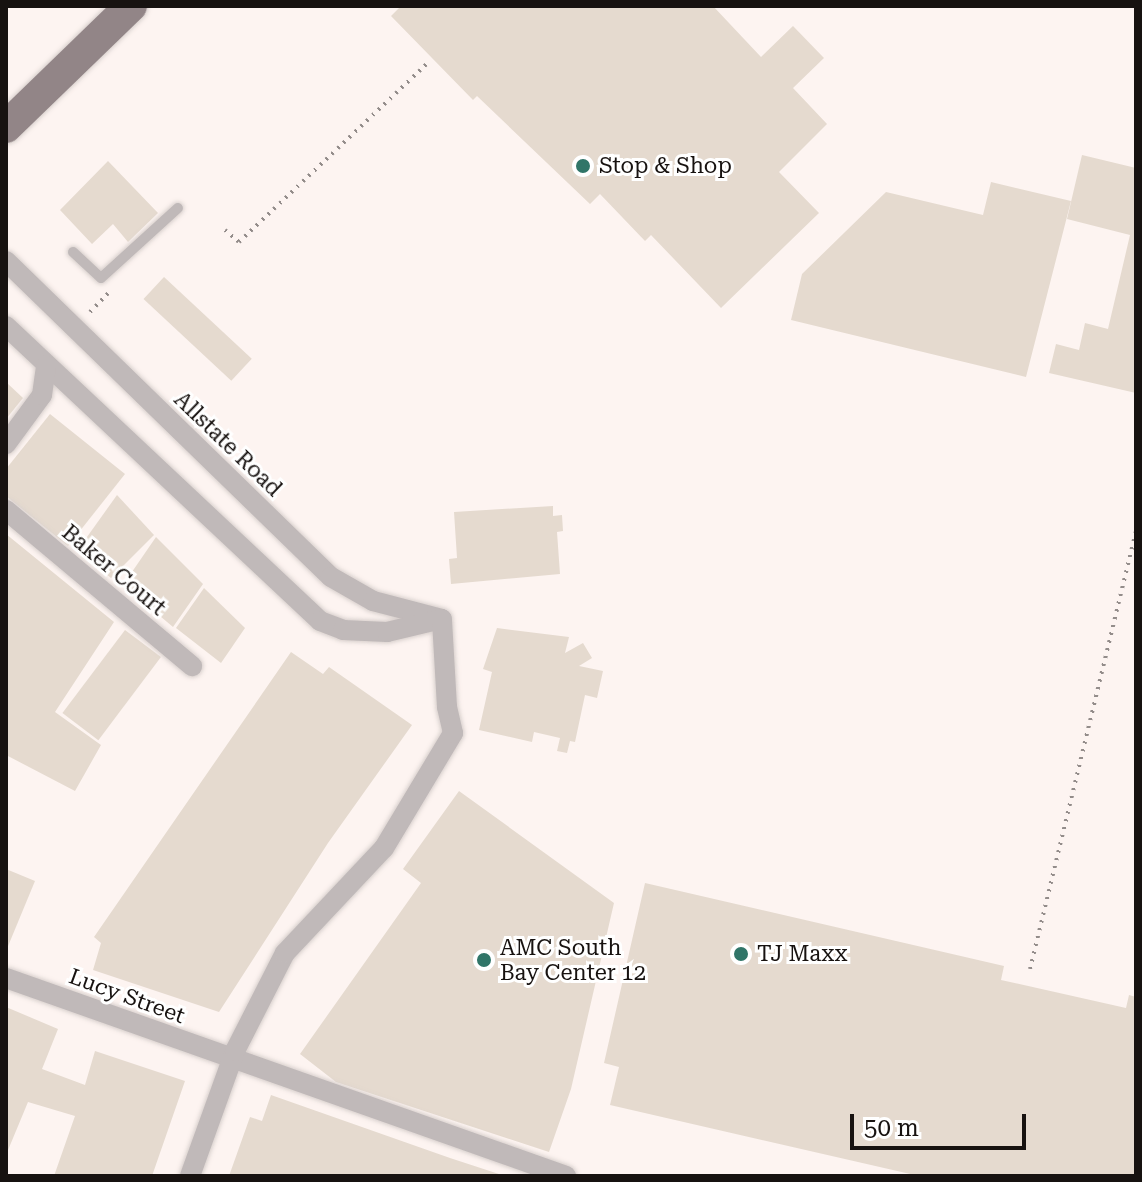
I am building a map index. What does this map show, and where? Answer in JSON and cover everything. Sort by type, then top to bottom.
[{"type":"main road","points":[[6,127],[131,6]]},
{"type":"street","name":"Allstate Road","points":[[6,261],[331,577],[373,601],[442,619]]},
{"type":"street","points":[[6,326],[320,621],[343,630],[387,632],[442,619],[447,707],[453,733],[384,848],[288,948],[232,1059],[190,1176]]},
{"type":"street","points":[[6,444],[42,395],[46,365]]},
{"type":"street","name":"Baker Court","points":[[6,510],[192,666]]},
{"type":"street","name":"Lucy Street","points":[[6,978],[566,1176]]},
{"type":"lane","points":[[73,252],[101,278],[178,208]]},
{"type":"path","points":[[225,230],[239,242],[430,61]]},
{"type":"path","points":[[1030,969],[1136,530]]},
{"type":"building","points":[[401,6],[713,6],[761,57],[793,26],[824,58],[793,88],[827,124],[779,172],[819,213],[721,308],[651,235],[645,241],[600,194],[590,204],[477,96],[473,100],[391,16]]},
{"type":"building","points":[[1082,155],[1136,168],[1136,393],[1049,373],[1056,344],[1079,350],[1085,323],[1108,329],[1130,235],[1067,219]]},
{"type":"building","points":[[108,161],[158,213],[128,242],[113,224],[92,244],[60,210]]},
{"type":"building","points":[[991,182],[1071,201],[1026,377],[791,320],[802,274],[886,192],[983,215]]},
{"type":"building","points":[[164,277],[252,359],[231,381],[144,299]]},
{"type":"building","points":[[6,382],[23,398],[6,419]]},
{"type":"building","points":[[50,414],[125,474],[68,546],[6,496],[6,469]]},
{"type":"building","points":[[117,495],[154,535],[111,578],[77,551]]},
{"type":"building","points":[[553,506],[553,516],[562,515],[563,531],[557,532],[560,574],[451,584],[449,559],[457,558],[454,512]]},
{"type":"building","points":[[6,534],[114,622],[55,712],[101,745],[75,791],[6,755]]},
{"type":"building","points":[[156,537],[203,584],[173,627],[123,585]]},
{"type":"building","points":[[204,588],[245,628],[221,663],[176,628]]},
{"type":"building","points":[[497,628],[569,637],[565,653],[583,643],[592,658],[579,666],[603,671],[597,698],[585,695],[575,742],[570,741],[567,753],[557,751],[560,738],[534,732],[532,742],[479,730],[492,672],[483,669]]},
{"type":"building","points":[[125,630],[161,657],[98,740],[62,713]]},
{"type":"building","points":[[291,652],[323,674],[329,667],[412,725],[328,843],[219,1012],[93,970],[101,943],[94,937]]},
{"type":"building","name":"AMC South Bay Center 12","points":[[459,791],[614,903],[571,1089],[549,1152],[336,1082],[300,1054],[421,883],[403,869]]},
{"type":"building","points":[[6,869],[35,881],[6,951]]},
{"type":"building","points":[[645,883],[1004,966],[1001,980],[1126,1008],[1129,995],[1136,997],[1136,1176],[919,1176],[610,1105],[619,1067],[604,1063]]},
{"type":"building","points":[[6,1007],[58,1029],[42,1069],[85,1085],[95,1051],[185,1081],[152,1176],[54,1176],[75,1116],[28,1102],[6,1155]]},
{"type":"building","points":[[271,1095],[505,1176],[229,1176],[250,1117],[262,1121]]},
{"type":"place","name":"Stop & Shop","points":[[583,166]]},
{"type":"place","name":"TJ Maxx","points":[[741,954]]},
{"type":"place","name":"AMC South Bay Center 12","points":[[484,960]]}]
